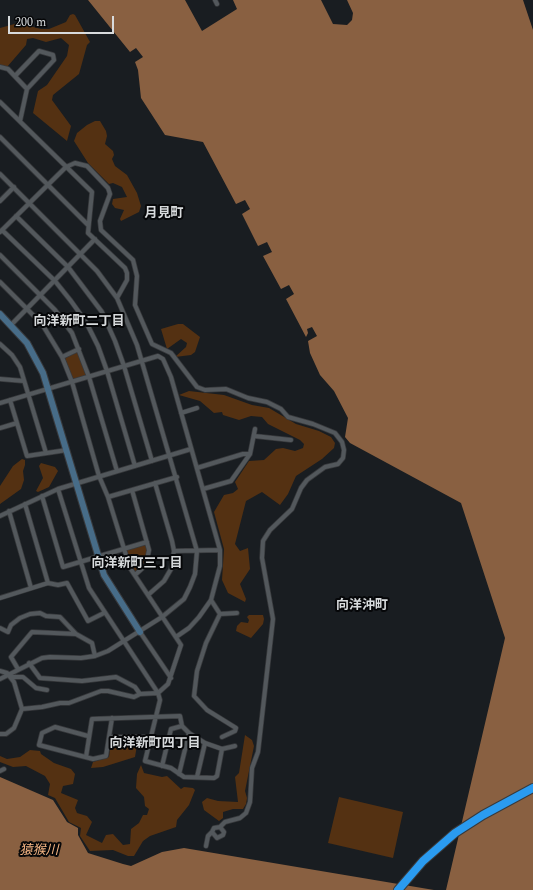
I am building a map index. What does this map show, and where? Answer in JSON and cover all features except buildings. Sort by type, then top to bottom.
[{"type":"highway","points":[[397,890],[416,868],[442,843],[464,827],[533,788]]},
{"type":"highway","points":[[406,888],[434,857],[456,838],[480,822],[533,793]]},
{"type":"street","points":[[16,76],[39,51],[53,55],[54,60],[27,89],[20,121]]},
{"type":"street","points":[[0,67],[8,69],[27,89]]},
{"type":"street","points":[[0,102],[92,192],[88,233],[125,268],[127,274],[127,280],[117,298]]},
{"type":"street","points":[[0,137],[88,225]]},
{"type":"street","points":[[135,466],[98,346],[86,322],[55,281],[1,231],[47,184],[66,167],[75,163],[83,164],[108,188],[110,199],[100,222],[101,230],[133,260],[137,276],[135,305],[152,344],[171,353],[197,387],[205,390],[226,389],[248,398],[267,402],[282,409],[288,417],[313,424],[335,433],[342,442],[344,450],[343,458],[338,464],[325,467],[307,480],[301,488],[292,509],[270,530],[263,541],[262,558],[273,619],[258,752],[252,768],[250,802],[246,813],[240,818],[225,822],[220,827],[214,828],[208,836],[206,846]]},
{"type":"street","points":[[0,174],[81,254],[97,271],[117,298],[132,331],[142,361],[198,551],[195,574],[184,598],[162,617],[140,632],[108,651],[95,656],[81,658],[50,657],[30,663],[18,669],[10,676]]},
{"type":"street","points":[[0,201],[14,187]]},
{"type":"street","points":[[16,216],[68,267],[102,312],[124,366],[152,461]]},
{"type":"street","points":[[11,325],[95,239]]},
{"type":"street","points":[[0,255],[55,310],[72,333],[89,377],[117,471]]},
{"type":"street","points":[[0,282],[42,324],[62,357],[72,382],[99,476],[108,497],[130,568],[181,645],[171,678],[168,684],[158,693],[140,694],[134,697],[108,691],[101,691],[69,703],[22,709]]},
{"type":"street","points":[[0,315],[11,325],[34,354],[49,389],[98,557],[109,584],[171,678]]},
{"type":"street","points":[[0,344],[16,361],[24,381],[46,453]]},
{"type":"street","points":[[62,357],[79,349]]},
{"type":"street","points":[[0,403],[158,356],[163,359],[171,377],[220,550],[218,577],[211,600],[199,617],[176,637]]},
{"type":"street","points":[[0,379],[24,381]]},
{"type":"street","points":[[10,400],[27,456],[67,450]]},
{"type":"street","points":[[181,413],[197,408]]},
{"type":"street","points":[[0,428],[16,423]]},
{"type":"street","points":[[203,489],[231,481],[250,454],[255,429]]},
{"type":"street","points":[[254,436],[292,440]]},
{"type":"street","points":[[0,516],[58,489],[191,449]]},
{"type":"street","points":[[197,468],[243,454],[250,454]]},
{"type":"street","points":[[108,497],[177,477]]},
{"type":"street","points":[[148,595],[164,581],[171,569],[174,551],[155,483]]},
{"type":"street","points":[[58,489],[79,562],[89,588],[123,642],[158,693],[160,700],[145,761],[171,768],[184,777],[217,776],[222,749]]},
{"type":"street","points":[[132,490],[147,542],[148,555],[146,565],[135,575]]},
{"type":"street","points":[[42,496],[63,567],[147,542]]},
{"type":"street","points":[[25,504],[48,583]]},
{"type":"street","points":[[9,511],[31,588]]},
{"type":"street","points":[[174,551],[220,550]]},
{"type":"street","points":[[0,598],[48,583],[58,585],[67,583],[88,621],[104,613]]},
{"type":"street","points":[[211,600],[220,614]]},
{"type":"street","points":[[0,628],[8,632],[11,625],[20,618],[30,614],[40,613],[46,616],[60,617],[76,634],[92,643],[95,656]]},
{"type":"street","points":[[220,614],[237,613]]},
{"type":"street","points":[[220,614],[206,643],[199,664],[194,696],[207,710],[236,728],[234,731],[222,737]]},
{"type":"street","points":[[18,669],[11,657],[32,632],[76,634]]},
{"type":"street","points":[[30,663],[40,678],[82,681],[116,677],[135,687],[140,694]]},
{"type":"street","points":[[0,671],[10,676],[17,690],[22,709],[14,728],[6,734],[0,734]]},
{"type":"street","points":[[0,678],[10,676],[23,677],[36,688],[47,690]]},
{"type":"street","points":[[86,757],[88,736],[92,719],[180,716],[182,726],[189,733],[205,743],[222,749],[235,746]]},
{"type":"street","points":[[88,736],[55,727],[42,733],[39,745],[93,759],[106,756],[112,718]]},
{"type":"street","points":[[162,766],[171,729],[182,726]]},
{"type":"street","points":[[179,774],[189,733]]},
{"type":"street","points":[[109,737],[150,737]]},
{"type":"street","points":[[198,777],[205,743]]},
{"type":"street","points":[[212,832],[213,836],[220,838],[224,836],[224,832],[220,827]]},
{"type":"shaded area","points":[[73,14],[90,42],[87,45],[79,74],[53,95],[52,100],[71,126],[67,141],[33,113],[38,91],[47,85],[67,56],[69,45],[61,38],[46,42],[33,38],[27,39],[26,45],[7,67],[0,65],[0,28],[18,23],[41,29],[49,29],[66,22],[70,15]]},
{"type":"shaded area","points":[[95,121],[100,121],[106,131],[107,136],[105,144],[113,151],[114,155],[112,159],[115,166],[127,175],[137,193],[141,206],[139,212],[121,221],[120,219],[124,210],[115,208],[112,204],[113,199],[127,197],[122,187],[113,183],[109,184],[88,163],[74,141],[77,133]]},
{"type":"shaded area","points":[[183,324],[200,337],[195,352],[191,355],[175,357],[186,347],[187,343],[181,339],[167,349],[161,329]]},
{"type":"shaded area","points":[[78,352],[86,374],[85,376],[74,379],[72,378],[65,358]]},
{"type":"shaded area","points":[[189,391],[224,395],[252,405],[269,408],[296,424],[319,431],[331,437],[335,443],[334,448],[322,459],[296,476],[288,494],[280,505],[262,492],[246,501],[235,544],[240,551],[248,548],[250,569],[240,584],[246,599],[245,602],[228,593],[222,580],[224,549],[214,512],[224,495],[233,493],[238,489],[235,482],[249,461],[264,460],[276,449],[283,448],[295,451],[303,448],[304,444],[300,440],[268,424],[262,417],[251,416],[239,420],[223,415],[222,412],[214,413],[200,401],[179,395]]},
{"type":"shaded area","points":[[22,459],[25,460],[25,465],[23,471],[24,480],[21,489],[0,504],[0,486],[13,466]]},
{"type":"shaded area","points":[[41,463],[55,467],[58,471],[49,487],[38,492],[36,491],[43,478],[39,466]]},
{"type":"shaded area","points":[[146,545],[147,554],[144,564],[141,568],[134,572],[130,565],[126,550]]},
{"type":"shaded area","points":[[249,615],[263,615],[264,619],[263,624],[251,638],[236,631],[237,626],[241,622],[248,623],[249,620],[247,617]]},
{"type":"shaded area","points":[[245,735],[252,740],[254,746],[245,791],[247,798],[246,804],[243,809],[233,809],[223,812],[223,818],[219,821],[204,810],[202,802],[207,798],[218,801],[238,802],[235,777],[239,773]]},
{"type":"shaded area","points":[[113,739],[138,739],[135,757],[103,767],[91,768],[93,762],[109,757],[111,741]]},
{"type":"shaded area","points":[[30,750],[40,751],[41,754],[54,763],[71,769],[75,774],[73,784],[63,786],[61,793],[78,800],[75,808],[77,813],[87,816],[92,822],[86,835],[102,843],[106,835],[113,834],[123,845],[130,844],[131,829],[139,823],[143,815],[147,815],[149,809],[145,806],[144,797],[136,788],[137,774],[141,765],[144,773],[162,777],[167,776],[181,789],[184,787],[193,788],[195,790],[189,805],[177,820],[176,827],[150,836],[143,841],[134,856],[128,856],[113,850],[90,851],[80,836],[81,828],[69,822],[55,798],[48,795],[50,784],[45,776],[26,766],[13,767],[0,762],[0,756],[7,759],[20,757]]},
{"type":"shaded area","points":[[339,797],[403,812],[393,858],[328,843]]},
{"type":"water","points":[[88,0],[185,0],[202,31],[237,9],[233,0],[321,0],[333,24],[347,25],[352,20],[353,13],[347,0],[523,0],[533,30],[533,890],[446,890],[505,638],[461,503],[350,443],[345,437],[348,418],[334,391],[320,375],[310,353],[308,341],[317,336],[312,327],[307,329],[308,333],[306,337],[286,299],[294,294],[289,285],[281,289],[263,256],[272,252],[267,242],[258,246],[242,214],[250,209],[245,200],[236,204],[203,142],[165,135],[141,98],[138,70],[135,62],[143,57],[136,48],[130,52]]},
{"type":"water","name":"猿猴川","points":[[0,777],[53,800],[67,822],[78,828],[78,835],[88,853],[123,864],[131,866],[162,852],[184,848],[434,890],[0,890]]},
{"type":"district","name":"月見町","points":[[164,214]]},
{"type":"district","name":"向洋新町二丁目","points":[[79,322]]},
{"type":"district","name":"向洋新町三丁目","points":[[137,564]]},
{"type":"district","name":"向洋沖町","points":[[362,606]]},
{"type":"district","name":"向洋新町四丁目","points":[[155,744]]}]
